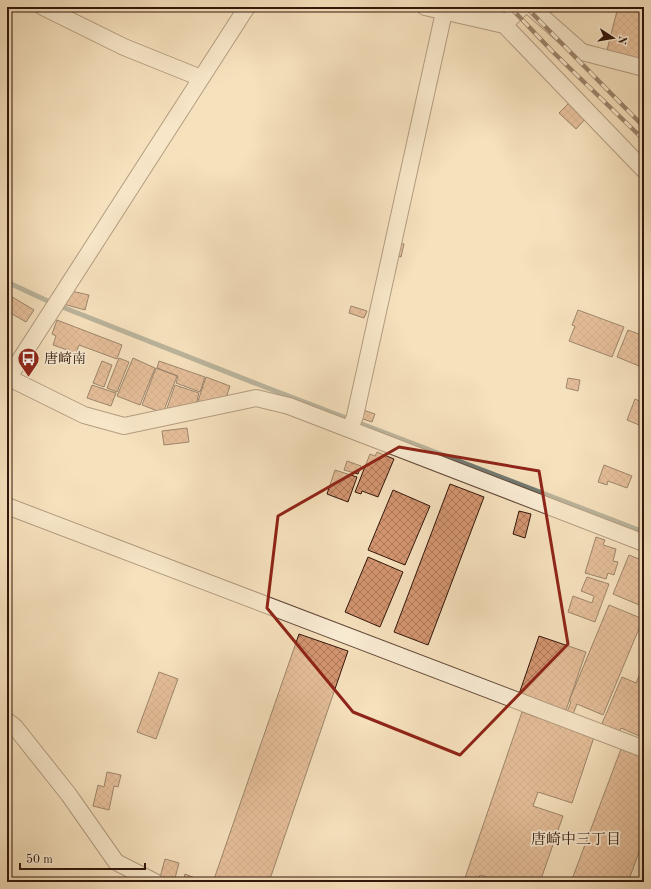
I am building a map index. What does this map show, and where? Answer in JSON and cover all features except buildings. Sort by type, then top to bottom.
[{"type":"street","points":[[43,7],[124,48],[201,78]]},
{"type":"street","points":[[247,7],[7,378],[84,415],[124,426],[256,398],[289,406],[644,543]]},
{"type":"street","points":[[425,7],[504,25]]},
{"type":"street","points":[[487,7],[644,170]]},
{"type":"street","points":[[504,25],[522,7]]},
{"type":"street","points":[[531,7],[582,52],[644,68]]},
{"type":"street","points":[[350,429],[355,416],[444,12]]},
{"type":"street","points":[[7,506],[644,749]]},
{"type":"street","points":[[7,721],[15,727],[69,795],[116,862],[155,882]]},
{"type":"highlighted area","points":[[399,447],[539,471],[568,644],[460,755],[353,712],[267,608],[278,516]]},
{"type":"waterway","points":[[7,282],[52,303],[265,387],[644,532]]},
{"type":"railway","points":[[510,7],[552,51],[644,140]]},
{"type":"railway","points":[[526,7],[644,127]]},
{"type":"place","name":"唐崎南","points":[[29,378]]},
{"type":"district","name":"唐崎中三丁目","points":[[576,840]]}]
